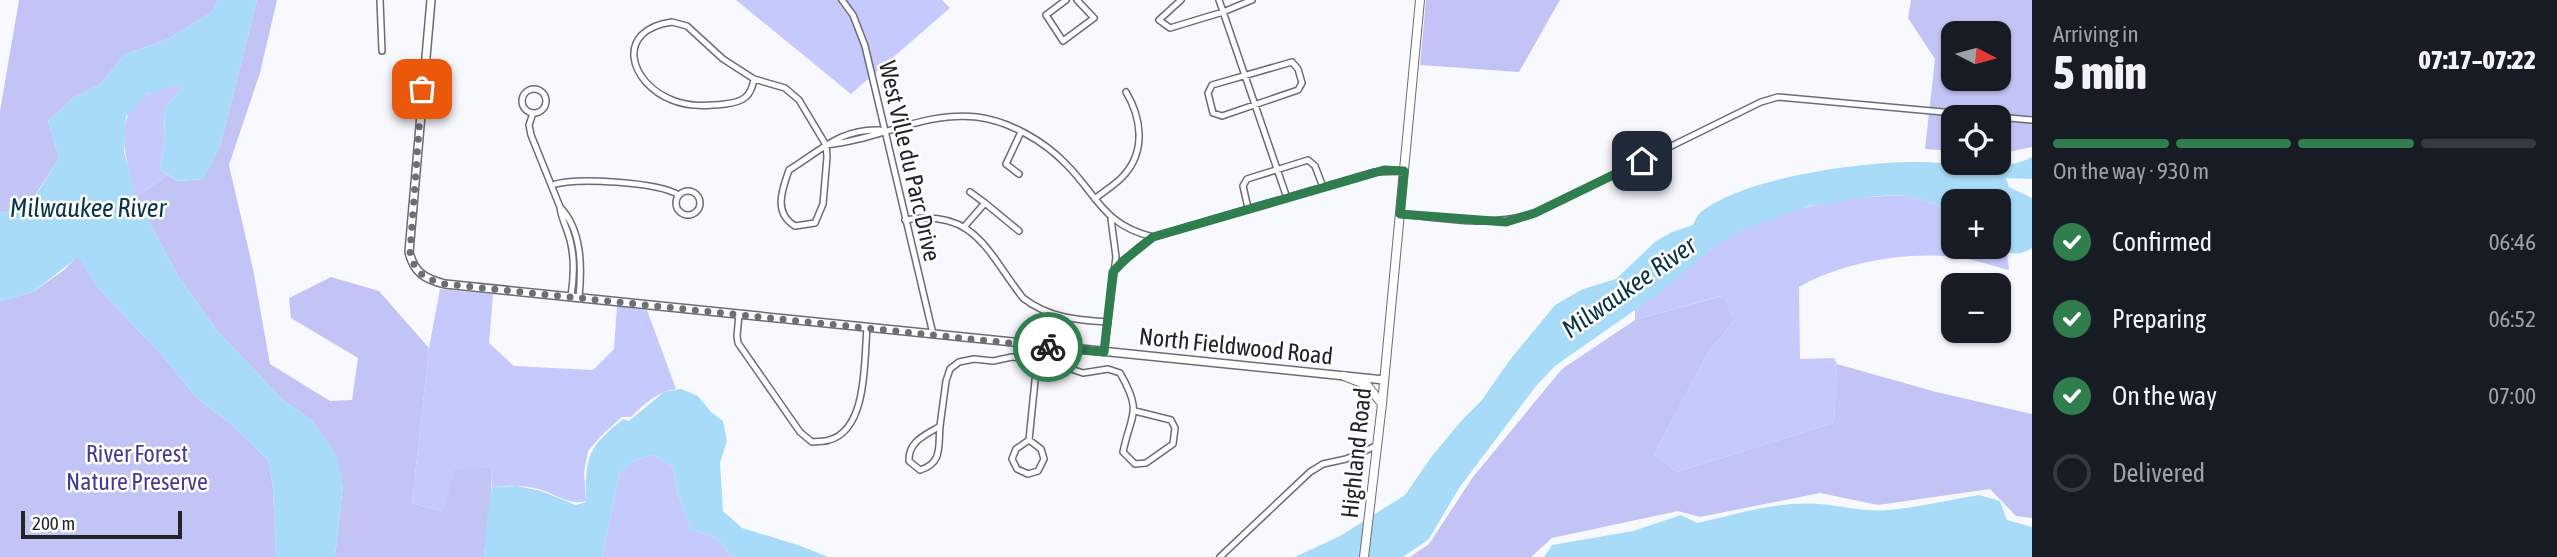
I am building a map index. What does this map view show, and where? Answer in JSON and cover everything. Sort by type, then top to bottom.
[{"type":"main road","name":"Highland Road","points":[[1364,557],[1382,404],[1420,0]]},
{"type":"main road","points":[[1345,376],[1367,385],[1382,404]]},
{"type":"street","points":[[380,0],[382,51]]},
{"type":"street","name":"North Fieldwood Road","points":[[431,0],[410,228],[412,263],[426,279],[445,284],[1384,380]]},
{"type":"street","name":"West Ville du Parc Drive","points":[[842,0],[853,15],[865,46],[933,334]]},
{"type":"street","points":[[1066,0],[1046,15],[1063,41],[1094,18],[1077,0]]},
{"type":"street","points":[[1181,0],[1159,20],[1170,28],[1252,0]]},
{"type":"street","points":[[1219,0],[1287,198]]},
{"type":"street","points":[[754,79],[752,92],[734,103],[701,106],[686,104],[670,99],[646,84],[638,73],[633,53],[640,36],[648,29],[661,24],[687,26],[723,59],[754,79],[786,88],[799,100],[826,145],[827,157],[816,223],[795,226],[783,217],[781,209],[789,170],[826,145],[853,141],[922,120],[950,116],[979,117],[1021,132],[1047,146],[1067,165],[1111,219],[1136,233],[1153,237]]},
{"type":"street","points":[[1292,62],[1298,69],[1302,83],[1298,90],[1256,104],[1222,116],[1213,113],[1209,88],[1292,62]]},
{"type":"street","points":[[529,90],[537,90],[544,94],[545,105],[541,111],[533,113],[526,110],[522,99],[529,90]]},
{"type":"street","points":[[1095,199],[1125,174],[1138,146],[1140,131],[1135,107],[1126,92]]},
{"type":"street","points":[[1400,214],[1506,222],[1520,219],[1761,102],[1778,97],[1941,112]]},
{"type":"street","points":[[533,113],[529,124],[531,135],[561,207],[568,215],[578,271],[575,297]]},
{"type":"street","points":[[2011,118],[2032,120]]},
{"type":"street","points":[[1019,174],[1006,163],[1021,132]]},
{"type":"street","points":[[1248,208],[1243,182],[1311,160],[1323,187]]},
{"type":"street","points":[[1113,272],[1153,237],[1374,172],[1404,171]]},
{"type":"street","points":[[552,185],[583,180],[664,189],[679,195]]},
{"type":"street","points":[[686,191],[697,195],[701,202],[696,213],[684,215],[678,210],[676,202],[679,195],[686,191]]},
{"type":"street","points":[[970,192],[1019,230]]},
{"type":"street","points":[[964,228],[985,202]]},
{"type":"street","points":[[905,220],[938,218],[976,233],[1017,292],[1033,306],[1062,318],[1108,322]]},
{"type":"street","points":[[1104,352],[1116,257],[1111,219]]},
{"type":"street","points":[[739,314],[738,343],[800,432],[812,442],[830,440],[853,420],[860,402],[867,328]]},
{"type":"street","points":[[1034,345],[1033,355],[1037,361]]},
{"type":"street","points":[[1029,440],[1041,449],[1044,459],[1038,471],[1028,474],[1017,469],[1013,459],[1016,449],[1029,440],[1037,361],[1043,355],[1044,346]]},
{"type":"street","points":[[940,426],[921,437],[911,447],[909,461],[920,470],[932,467],[937,460],[946,381],[950,369],[959,362],[974,359],[993,361],[1012,358],[1066,365],[1083,373],[1108,369],[1120,373],[1135,411],[1123,452],[1135,464],[1146,463],[1173,444],[1175,428],[1171,420],[1135,411]]},
{"type":"street","points":[[1220,557],[1322,464],[1346,459],[1376,446]]},
{"type":"shaded area","points":[[736,0],[942,0],[950,8],[851,94]]},
{"type":"shaded area","points":[[181,84],[181,89],[164,109],[165,139],[160,169],[168,175],[136,197],[124,140],[129,113],[137,102],[150,93]]},
{"type":"shaded area","points":[[1906,195],[1941,206],[1941,256],[1875,260],[1835,271],[1799,287],[1800,359],[1834,358],[1837,364],[1834,423],[1677,472],[1654,455],[1706,356],[1734,320],[1721,296],[1635,320],[1635,309],[1711,249],[1756,224],[1804,207]]},
{"type":"shaded area","points":[[1966,259],[2008,259],[2009,270]]},
{"type":"shaded area","points":[[440,289],[493,294],[489,343],[514,366],[593,370],[614,349],[617,306],[647,310],[676,389],[657,396],[631,417],[622,417],[588,451],[584,472],[586,501],[573,502],[526,487],[492,487],[491,468],[443,512],[412,503],[429,348]]},
{"type":"shaded area","points":[[654,455],[673,467],[678,493],[691,530],[715,537],[733,557],[602,557],[620,471],[635,460]]},
{"type":"green space","points":[[19,0],[218,0],[212,12],[168,39],[124,55],[101,84],[73,98],[48,121],[59,158],[27,208],[0,213],[0,111]]},
{"type":"green space","points":[[257,0],[277,0],[260,73],[229,165],[253,269],[270,364],[330,401],[352,400],[358,358],[291,318],[289,298],[331,277],[379,291],[429,348],[412,503],[443,512],[455,469],[491,468],[484,557],[335,557],[343,485],[313,421],[284,401],[218,332],[178,276],[136,197],[168,175],[177,181],[203,179],[220,146]]},
{"type":"green space","points":[[1426,0],[1560,0],[1519,72],[1420,65]]},
{"type":"green space","points":[[1911,0],[2032,0],[2032,147],[2011,151],[2011,105],[1941,105],[1941,150],[1925,149],[1935,59],[1908,18]]},
{"type":"green space","name":"River Forest Nature Preserve","points":[[78,256],[98,288],[161,354],[198,399],[231,424],[268,460],[273,488],[276,557],[0,557],[0,301],[33,292],[64,270]]},
{"type":"green space","points":[[1722,296],[1734,320],[1706,356],[1654,455],[1677,472],[1834,423],[1837,364],[1936,392],[2032,414],[2032,518],[2016,516],[1990,489],[1878,505],[1820,493],[1700,517],[1678,511],[1552,538],[1531,557],[1410,557],[1429,544],[1473,477],[1562,369],[1635,320]]},
{"type":"water","name":"Milwaukee River","points":[[218,0],[257,0],[220,146],[203,179],[177,181],[160,169],[165,139],[164,109],[181,89],[181,84],[147,94],[126,117],[124,152],[136,197],[178,276],[218,332],[284,401],[313,421],[337,456],[343,485],[335,557],[276,557],[273,488],[268,460],[231,424],[198,399],[161,354],[98,288],[78,257],[33,292],[0,301],[0,213],[28,208],[59,158],[48,121],[73,98],[101,84],[124,55],[168,39],[212,12]]},
{"type":"water","points":[[2032,157],[2032,179],[2006,178],[2009,187],[2032,198],[2032,248],[2027,251],[2011,253],[2011,189],[1941,189],[1941,206],[1906,195],[1876,196],[1808,206],[1742,230],[1711,249],[1662,291],[1555,366],[1536,386],[1459,488],[1429,539],[1403,557],[1295,557],[1340,536],[1405,495],[1432,456],[1482,400],[1509,361],[1555,305],[1583,289],[1616,279],[1656,241],[1693,225],[1700,213],[1720,200],[1775,181],[1869,164],[1941,163],[1941,175],[2011,175],[2011,164]]},
{"type":"water","points":[[681,389],[698,396],[711,412],[723,421],[727,441],[720,463],[723,511],[742,528],[828,557],[733,557],[715,537],[691,530],[678,493],[673,467],[654,455],[635,460],[620,471],[602,557],[484,557],[492,487],[517,486],[541,491],[576,505],[586,502],[588,464],[602,438],[623,419],[629,421],[664,392]]},
{"type":"water","points":[[1979,495],[2000,501],[2007,520],[2032,527],[2032,557],[1544,557],[1552,545],[1633,531],[1681,515],[1697,523],[1788,504],[1889,510]]},
{"type":"way so far","points":[[422,89],[410,252],[412,263],[426,279],[445,284],[1048,347]]},
{"type":"route","points":[[1048,347],[1104,352],[1113,272],[1153,237],[1384,170],[1404,171],[1400,214],[1506,222],[1535,213],[1642,161]]}]
